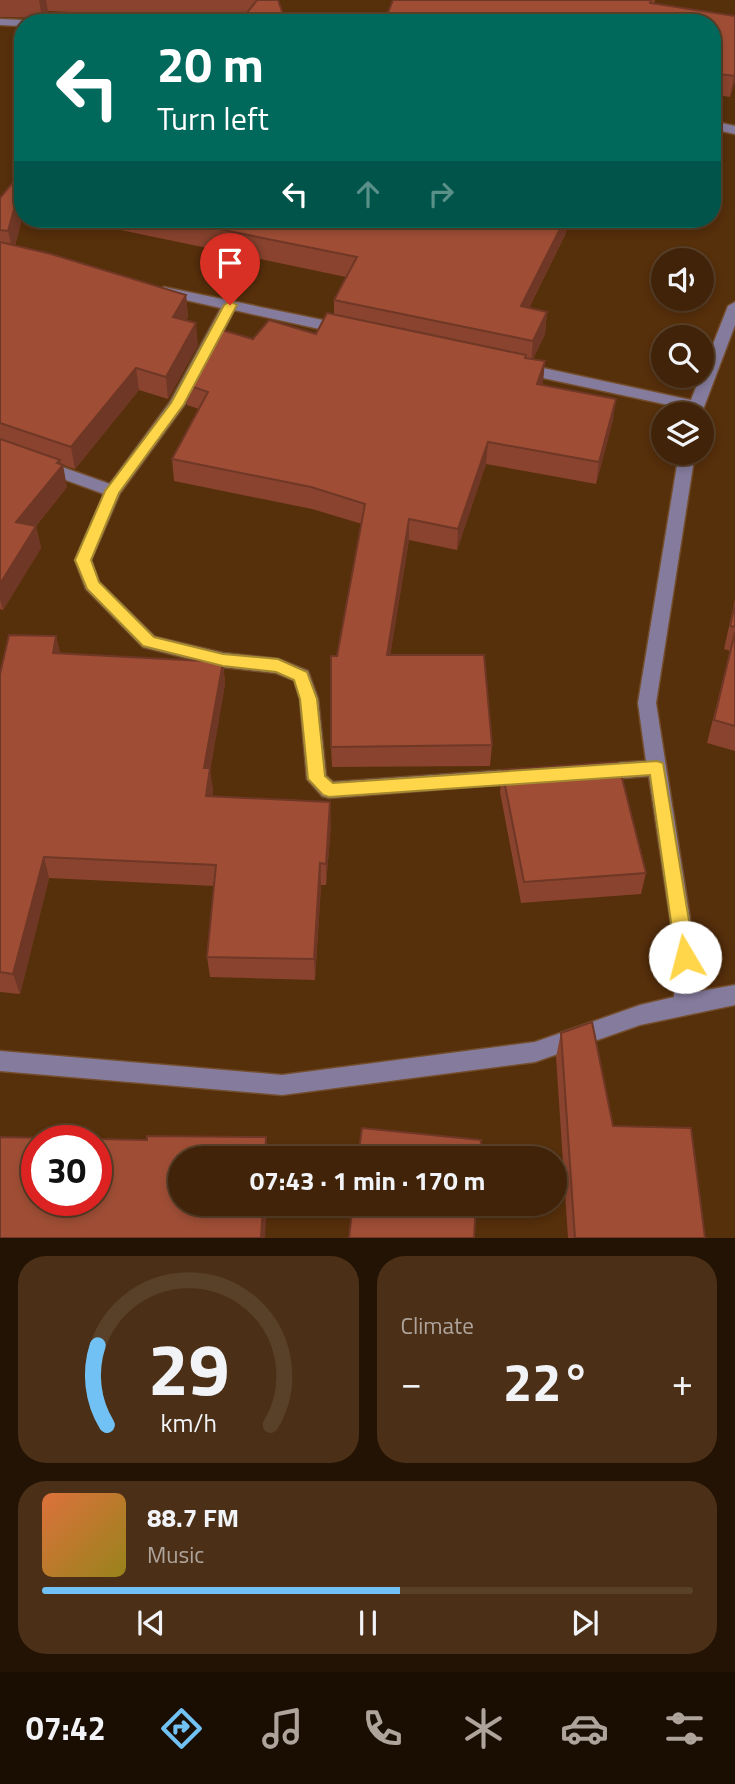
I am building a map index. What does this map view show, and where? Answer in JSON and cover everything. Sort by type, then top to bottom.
[{"type":"street","points":[[149,288],[353,332]]},
{"type":"street","points":[[230,305],[177,404],[113,491],[83,560],[92,585],[149,642],[223,660],[278,666],[302,676],[309,699],[317,779],[329,790],[548,776]]},
{"type":"street","points":[[697,402],[735,306]]},
{"type":"street","points":[[503,364],[661,402]]},
{"type":"street","points":[[0,450],[113,491]]},
{"type":"street","points":[[684,1004],[685,957],[647,703],[685,465]]},
{"type":"street","points":[[575,774],[657,768]]},
{"type":"street","points":[[0,1061],[282,1085],[535,1052],[640,1015],[735,995]]},
{"type":"building","points":[[257,0],[278,0],[283,14],[246,14]]},
{"type":"building","points":[[393,0],[651,0],[650,3],[735,16],[735,74],[721,74],[721,14],[388,14]]},
{"type":"building","points":[[14,181],[14,210],[8,231],[0,230],[0,198]]},
{"type":"building","points":[[214,228],[560,228],[521,306],[547,312],[533,341],[334,300],[357,257]]},
{"type":"building","points":[[0,242],[51,254],[186,295],[173,317],[196,323],[166,377],[136,368],[71,447],[0,423]]},
{"type":"building","points":[[327,313],[526,355],[525,358],[545,361],[537,384],[616,399],[599,462],[488,442],[458,529],[409,519],[387,655],[484,655],[492,745],[331,747],[331,656],[337,656],[365,504],[311,487],[172,459],[208,392],[185,384],[215,328],[253,339],[269,320],[316,334]]},
{"type":"building","points":[[0,439],[60,460],[57,463],[63,465],[16,522],[36,526],[0,584]]},
{"type":"building","points":[[735,604],[735,627],[730,626]]},
{"type":"building","points":[[735,632],[735,726],[714,720]]},
{"type":"building","points":[[9,635],[56,636],[53,653],[223,662],[204,768],[210,768],[206,796],[330,802],[326,864],[320,863],[314,959],[207,957],[216,865],[44,857],[13,974],[0,972],[0,674]]},
{"type":"building","points":[[618,762],[646,873],[524,882],[502,770]]},
{"type":"building","points":[[592,1022],[613,1126],[691,1128],[705,1238],[575,1238],[561,1033]]},
{"type":"building","points":[[362,1128],[481,1140],[481,1146],[360,1146]]},
{"type":"building","points":[[147,1136],[266,1137],[266,1146],[168,1146],[168,1216],[262,1216],[261,1238],[0,1238],[0,1137],[21,1137],[21,1216],[112,1216],[112,1139],[147,1140]]},
{"type":"building","points":[[352,1216],[475,1216],[474,1238],[349,1238]]},
{"type":"route","points":[[230,305],[177,404],[113,491],[83,560],[92,585],[149,642],[223,660],[278,666],[302,676],[309,699],[317,779],[329,790],[657,768],[685,957]]}]
